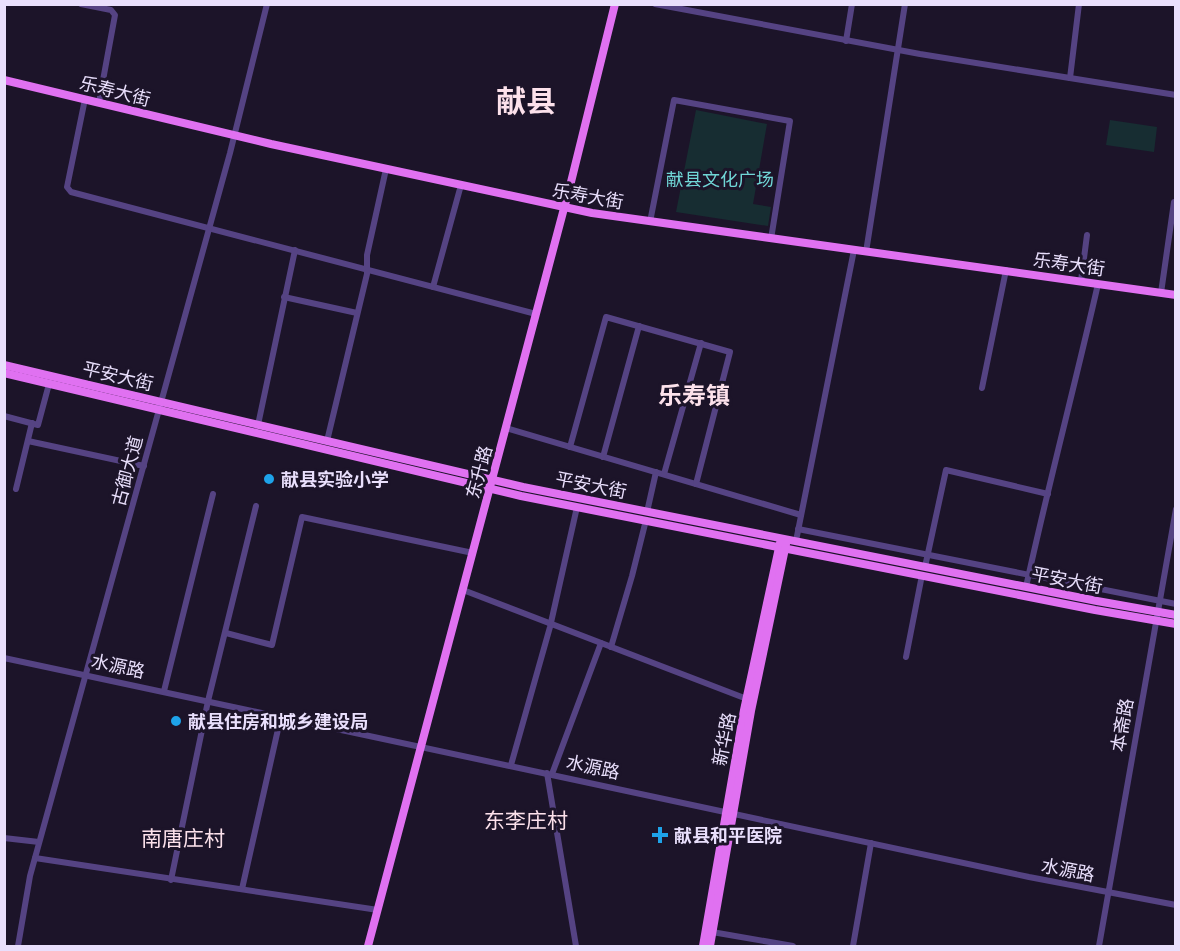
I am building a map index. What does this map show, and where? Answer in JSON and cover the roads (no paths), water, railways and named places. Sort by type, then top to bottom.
[{"type":"main road","name":"东升路","points":[[368,946],[564,208],[615,4]]},
{"type":"main road","name":"乐寿大街","points":[[4,80],[235,135],[564,208],[1176,295]]},
{"type":"main road","name":"平安大街","points":[[4,365],[160,406],[491,484],[1157,616],[1176,615]]},
{"type":"main road","name":"平安大街","points":[[4,374],[327,441],[577,507],[646,516]]},
{"type":"main road","name":"平安大街","points":[[786,543],[923,571],[1026,587],[1157,616],[1176,624]]},
{"type":"main road","name":"新华路","points":[[710,946],[747,699],[786,543]]},
{"type":"main road","name":"新华路","points":[[703,946],[786,543]]},
{"type":"street","points":[[81,4],[111,10],[115,15],[99,102]]},
{"type":"street","name":"古御大道","points":[[18,946],[24,900],[39,842],[235,135],[267,4]]},
{"type":"street","points":[[655,4],[897,50],[1176,95]]},
{"type":"street","points":[[846,41],[852,4]]},
{"type":"street","points":[[866,252],[905,4]]},
{"type":"street","points":[[1070,78],[1079,4]]},
{"type":"street","points":[[85,99],[68,190],[71,192],[536,314]]},
{"type":"street","points":[[650,222],[674,100],[790,121],[771,239]]},
{"type":"street","points":[[327,441],[367,269],[367,255],[386,169]]},
{"type":"street","points":[[434,287],[461,185]]},
{"type":"street","points":[[1161,293],[1174,202]]},
{"type":"street","points":[[1081,281],[1087,235]]},
{"type":"street","points":[[258,425],[295,250]]},
{"type":"street","points":[[786,543],[798,529],[854,250]]},
{"type":"street","points":[[982,388],[1006,270]]},
{"type":"street","points":[[1026,587],[1098,284]]},
{"type":"street","points":[[284,297],[357,313]]},
{"type":"street","points":[[570,447],[606,317],[730,352],[696,484]]},
{"type":"street","points":[[603,457],[639,326]]},
{"type":"street","points":[[664,474],[701,344]]},
{"type":"street","points":[[4,416],[38,425],[49,384]]},
{"type":"street","points":[[16,489],[32,423]]},
{"type":"street","points":[[506,428],[801,515]]},
{"type":"street","points":[[28,441],[144,466]]},
{"type":"street","points":[[906,657],[946,470],[1048,494]]},
{"type":"street","points":[[611,647],[632,576],[656,472]]},
{"type":"street","points":[[164,692],[213,494]]},
{"type":"street","points":[[171,880],[208,701],[256,506]]},
{"type":"street","points":[[511,765],[550,624],[577,507]]},
{"type":"street","name":"本斋路","points":[[1100,946],[1176,508]]},
{"type":"street","points":[[226,633],[272,645],[302,517],[473,553]]},
{"type":"street","points":[[798,529],[1176,604]]},
{"type":"street","points":[[463,590],[747,699]]},
{"type":"street","points":[[576,946],[550,774],[601,643]]},
{"type":"street","name":"水源路","points":[[4,658],[871,843],[1176,905]]},
{"type":"street","points":[[242,889],[281,717]]},
{"type":"street","points":[[4,838],[39,842]]},
{"type":"street","points":[[853,946],[871,843]]},
{"type":"street","points":[[35,858],[378,910]]},
{"type":"street","points":[[712,932],[793,946]]},
{"type":"place","name":"献县实验小学","points":[[269,479]]},
{"type":"place","name":"献县住房和城乡建设局","points":[[176,721]]},
{"type":"place","name":"献县和平医院","points":[[660,835]]},
{"type":"district","name":"献县","points":[[526,101]]},
{"type":"district","name":"乐寿镇","points":[[694,396]]},
{"type":"district","name":"东李庄村","points":[[526,821]]},
{"type":"district","name":"南唐庄村","points":[[183,839]]},
{"type":"park label","name":"献县文化广场","points":[[720,179]]}]
